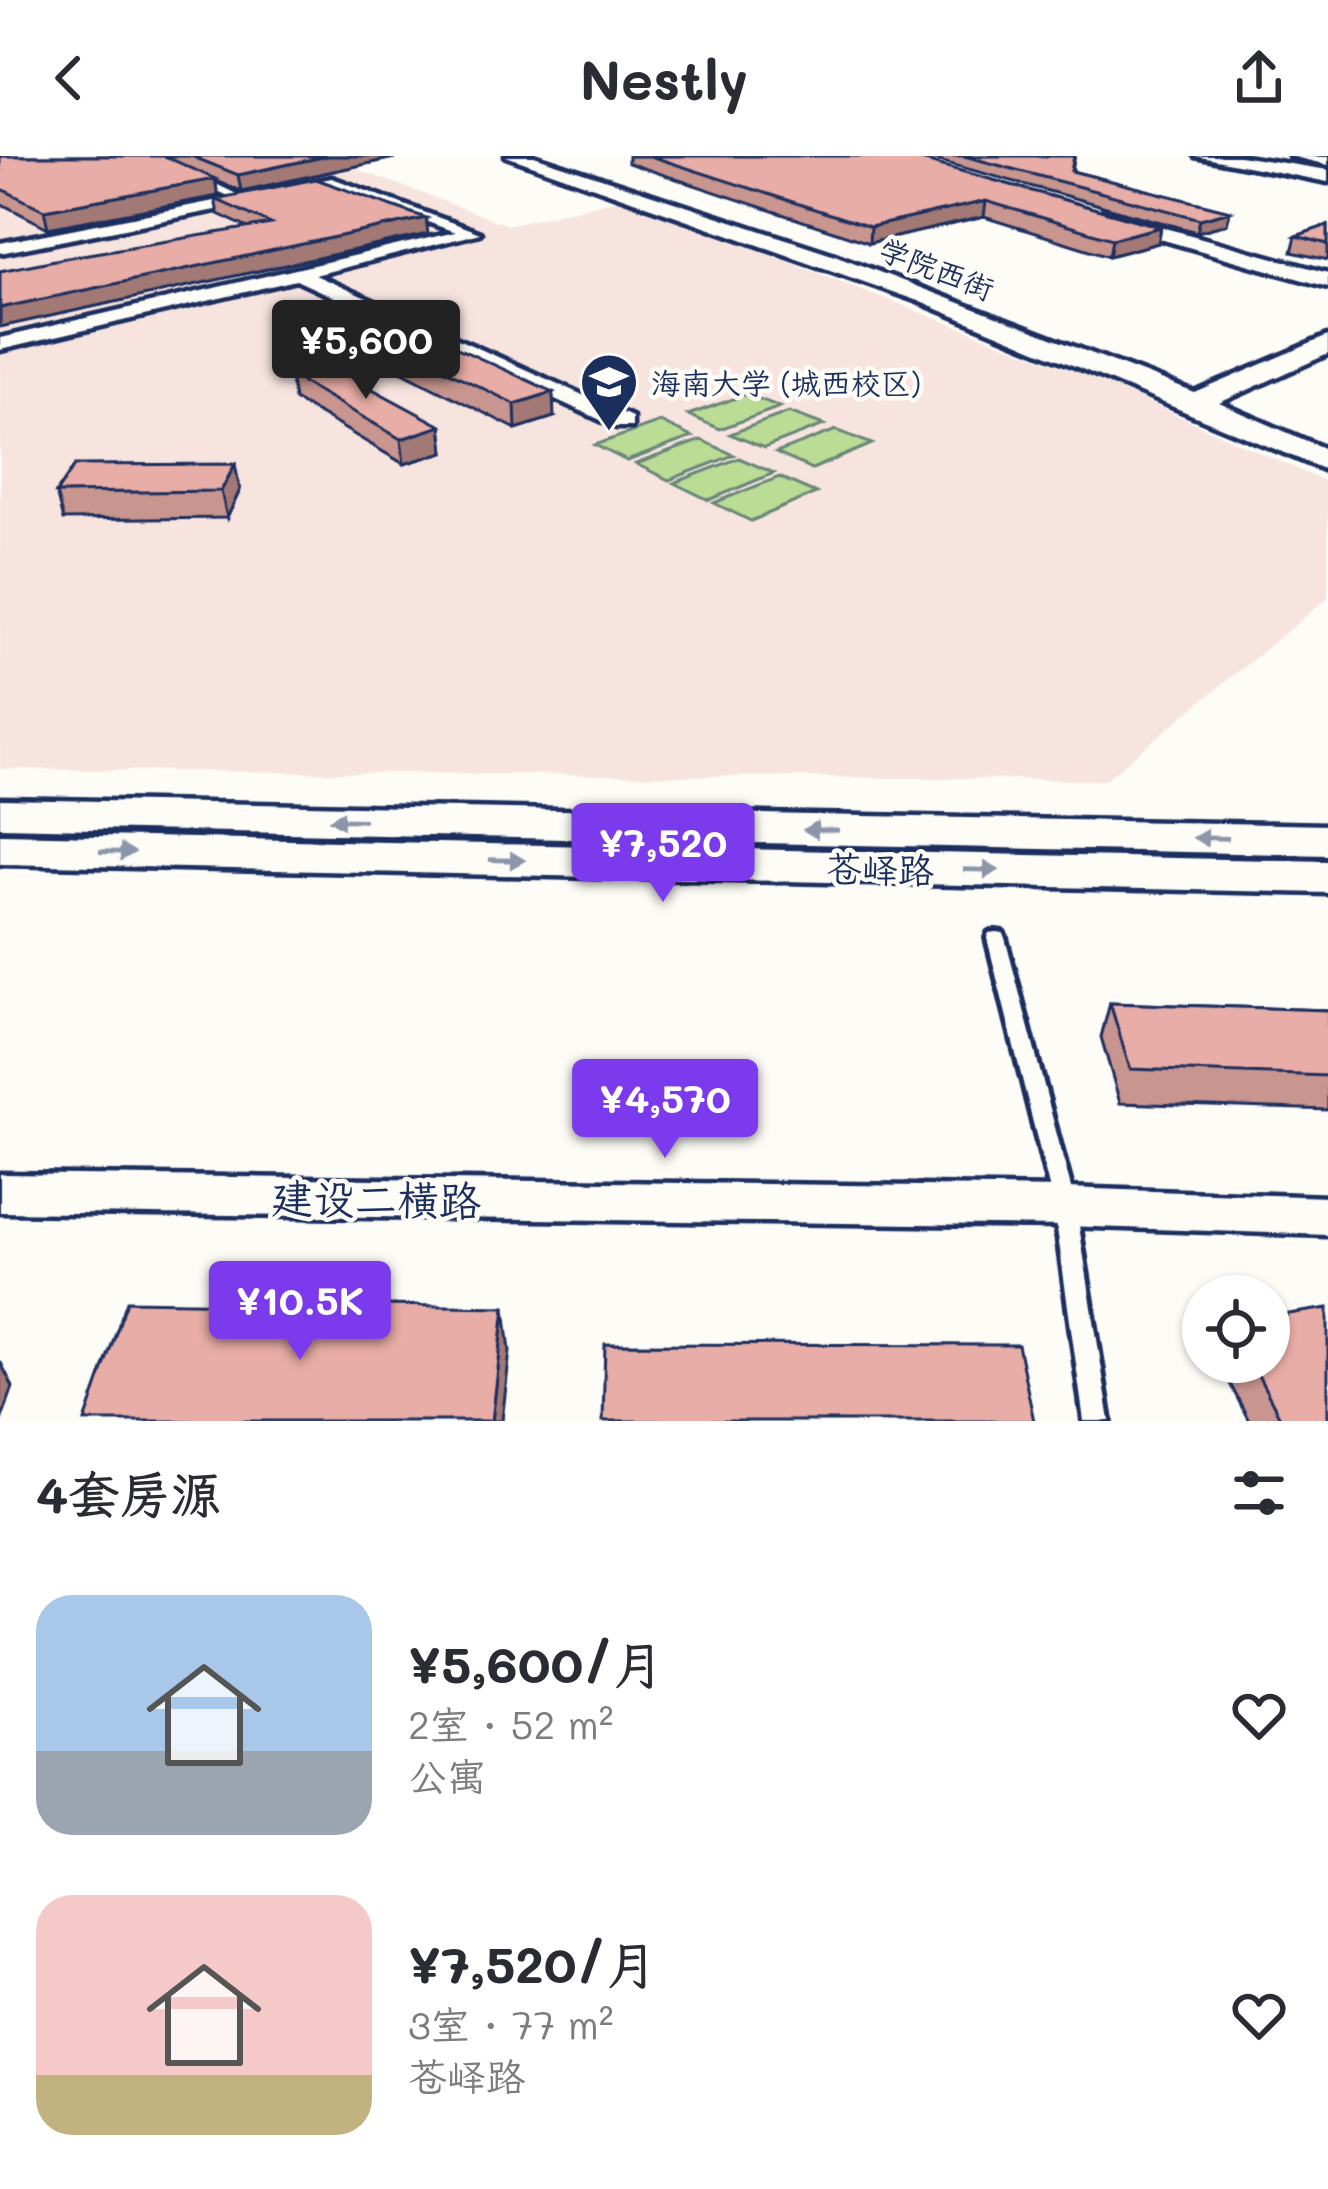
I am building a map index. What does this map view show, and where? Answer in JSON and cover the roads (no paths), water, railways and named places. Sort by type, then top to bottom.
[{"type":"main road","points":[[1204,156],[1328,176]]},
{"type":"main road","name":"学院西街","points":[[537,158],[761,236],[1328,451]]},
{"type":"main road","points":[[1092,213],[1328,280]]},
{"type":"main road","points":[[1201,400],[1328,344]]},
{"type":"main road","name":"学院西街","points":[[1201,400],[1328,462]]},
{"type":"main road","name":"苍峄路","points":[[0,813],[1328,840]]},
{"type":"main road","name":"苍峄路","points":[[0,849],[1328,877]]},
{"type":"street","points":[[1298,156],[1328,161]]},
{"type":"street","points":[[0,248],[332,182],[472,232],[0,344]]},
{"type":"street","points":[[296,273],[624,422]]},
{"type":"street","name":"建设二横路","points":[[0,1193],[1065,1207],[1328,1216]]},
{"type":"lane","points":[[186,173],[245,200]]},
{"type":"lane","points":[[997,938],[1065,1207],[1097,1421]]},
{"type":"place","name":"海南大学 (城西校区)","points":[[609,433]]}]
